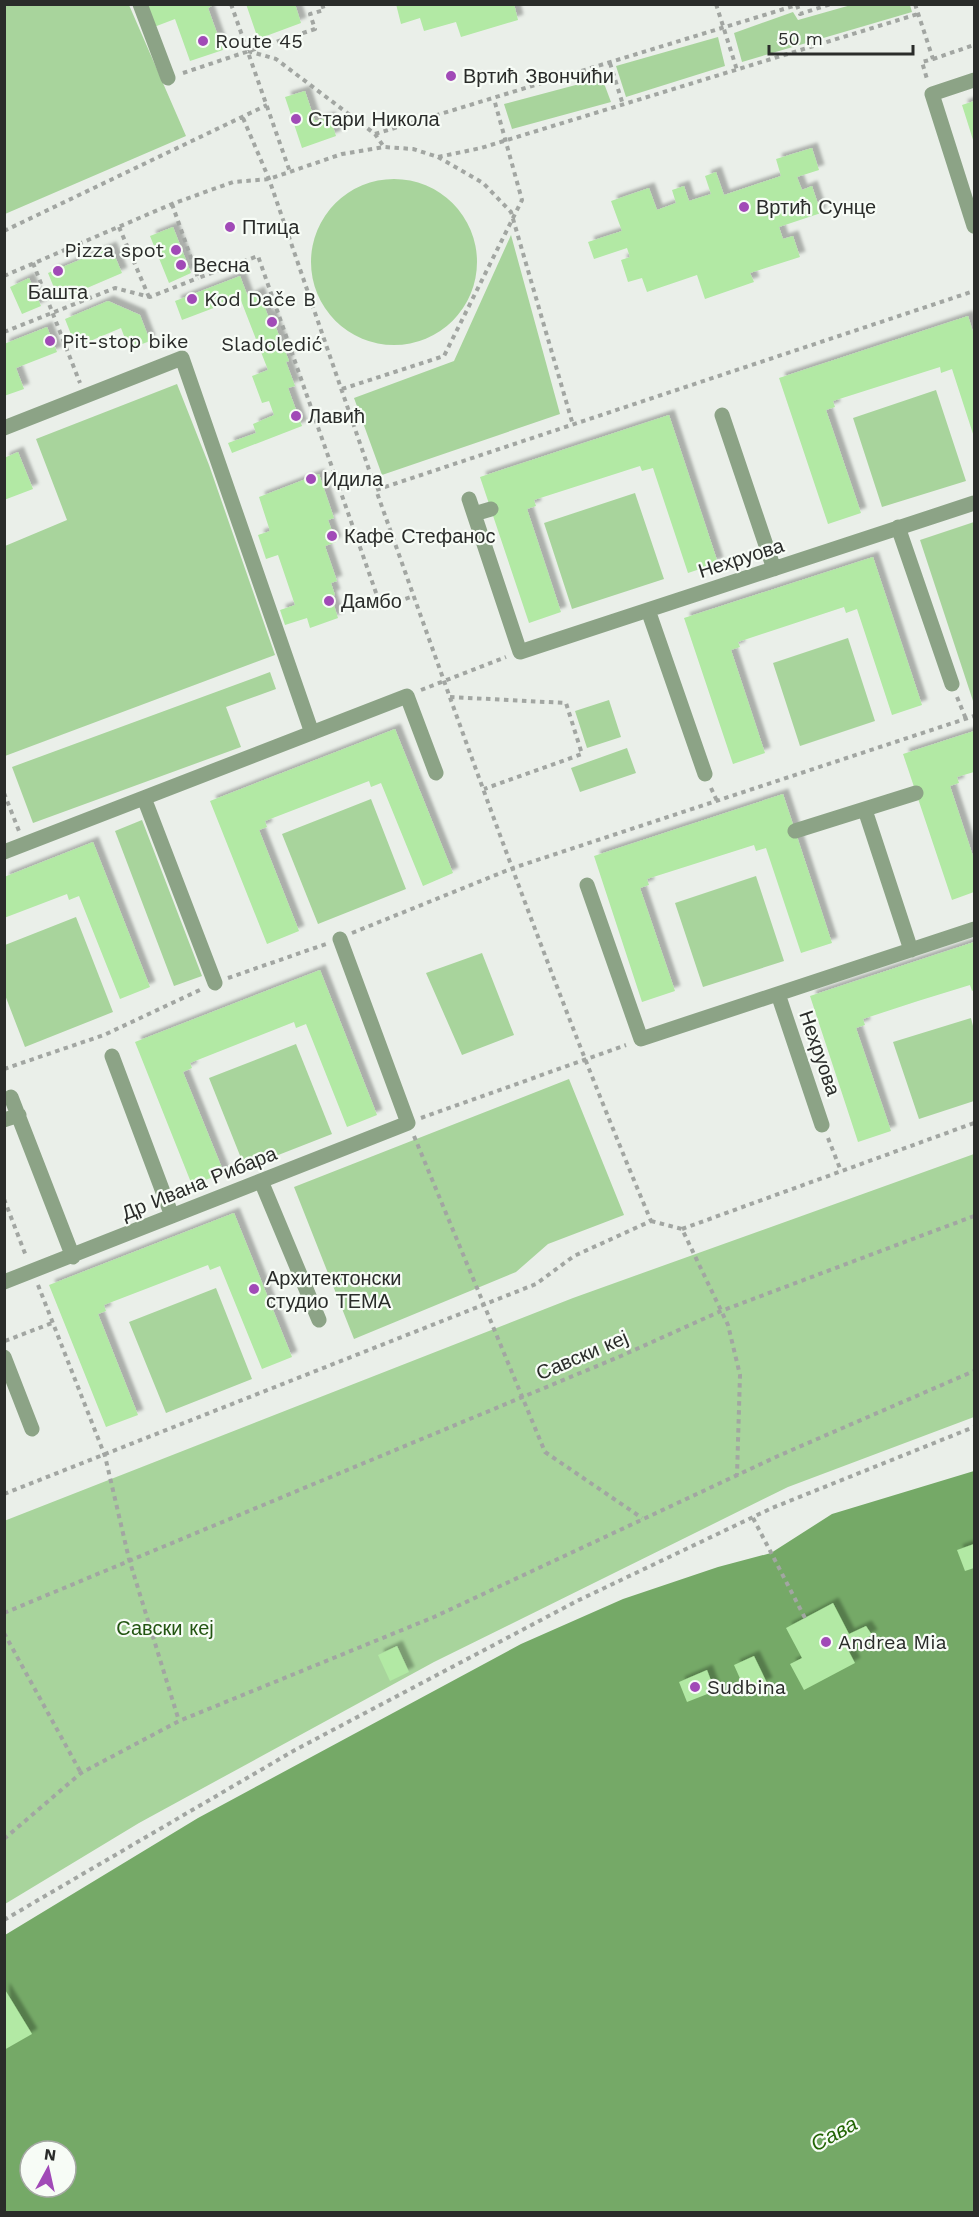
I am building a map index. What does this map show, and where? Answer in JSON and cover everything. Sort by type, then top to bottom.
[{"type":"street","points":[[140,4],[168,78]]},
{"type":"street","points":[[975,80],[932,94],[975,226]]},
{"type":"street","points":[[4,428],[182,358],[312,733]]},
{"type":"street","points":[[722,415],[774,569]]},
{"type":"street","points":[[469,499],[520,652]]},
{"type":"street","name":"Нехруова","points":[[520,652],[975,503]]},
{"type":"street","points":[[474,514],[491,509]]},
{"type":"street","points":[[898,527],[952,684]]},
{"type":"street","points":[[648,610],[705,774]]},
{"type":"street","points":[[4,852],[407,696],[436,772]]},
{"type":"street","points":[[795,831],[916,793]]},
{"type":"street","points":[[144,798],[215,983]]},
{"type":"street","points":[[865,810],[911,950]]},
{"type":"street","points":[[587,885],[640,1040]]},
{"type":"street","name":"Нехруова","points":[[640,1040],[975,929]]},
{"type":"street","points":[[340,939],[408,1123]]},
{"type":"street","name":"Нехруова","points":[[778,994],[822,1125]]},
{"type":"street","points":[[112,1056],[172,1216]]},
{"type":"street","points":[[11,1096],[12,1118],[73,1257]]},
{"type":"street","name":"Др Ивана Рибара","points":[[4,1282],[73,1257],[408,1123]]},
{"type":"street","points":[[261,1181],[319,1320]]},
{"type":"street","points":[[4,1357],[32,1430]]},
{"type":"path","points":[[231,4],[290,172]]},
{"type":"path","points":[[168,78],[315,29],[310,14],[324,10],[322,4]]},
{"type":"path","points":[[716,4],[737,70]]},
{"type":"path","points":[[375,134],[797,5],[800,14],[831,4]]},
{"type":"path","points":[[915,4],[933,59]]},
{"type":"path","points":[[438,156],[504,141],[918,14]]},
{"type":"path","points":[[932,94],[922,62],[975,45]]},
{"type":"path","points":[[248,51],[276,59],[375,134],[384,147]]},
{"type":"path","points":[[610,63],[623,105]]},
{"type":"path","points":[[342,389],[444,356],[522,200],[494,99]]},
{"type":"path","points":[[4,231],[267,105]]},
{"type":"path","points":[[243,118],[268,179],[443,681],[583,1060],[651,1221]]},
{"type":"path","points":[[4,276],[172,204],[233,182],[268,179],[342,154],[384,147],[413,149],[438,156],[483,183],[511,212],[573,425]]},
{"type":"path","points":[[172,204],[198,278]]},
{"type":"path","points":[[119,227],[150,297]]},
{"type":"path","points":[[4,332],[115,288],[150,297],[258,256],[381,607],[414,596]]},
{"type":"path","points":[[33,264],[84,395]]},
{"type":"path","points":[[376,490],[975,291]]},
{"type":"path","points":[[407,696],[520,652]]},
{"type":"path","points":[[952,684],[966,719]]},
{"type":"path","points":[[450,697],[566,703],[582,754],[484,789]]},
{"type":"path","points":[[4,1069],[104,1035],[215,983],[340,939],[513,868],[975,716]]},
{"type":"path","points":[[4,793],[24,845]]},
{"type":"path","points":[[640,1040],[408,1123],[545,1452],[642,1518]]},
{"type":"path","points":[[4,1494],[536,1284],[574,1256],[651,1221],[682,1229],[975,1123]]},
{"type":"path","points":[[822,1125],[842,1171]]},
{"type":"path","points":[[4,1199],[105,1456],[129,1559],[179,1720]]},
{"type":"path","name":"Савски кеј","points":[[4,1612],[721,1311],[975,1216]]},
{"type":"path","points":[[682,1229],[729,1325],[740,1375],[737,1475]]},
{"type":"path","points":[[4,1341],[52,1323]]},
{"type":"path","points":[[4,1839],[81,1773],[179,1720],[435,1617],[642,1518],[975,1371]]},
{"type":"path","points":[[4,1920],[295,1750],[577,1601],[753,1518],[975,1427]]},
{"type":"path","points":[[753,1518],[805,1618]]},
{"type":"path","points":[[4,1633],[81,1773]]},
{"type":"green space","points":[[5,5],[129,5],[186,136],[5,214]]},
{"type":"green space","points":[[851,5],[910,5],[912,12],[742,62],[734,33],[793,12],[798,20]]},
{"type":"green space","points":[[718,37],[725,66],[626,97],[616,66]]},
{"type":"green space","points":[[602,78],[611,102],[512,129],[504,104]]},
{"type":"green space","points":[[394,179],[410,180],[426,185],[453,203],[471,230],[476,246],[476,278],[471,294],[453,321],[426,339],[410,344],[394,345],[378,344],[362,339],[335,321],[317,294],[312,278],[311,262],[312,246],[317,230],[335,203],[362,185],[378,180]]},
{"type":"green space","points":[[511,235],[560,414],[382,475],[354,398],[454,361]]},
{"type":"green space","points":[[177,384],[209,465],[275,655],[5,756],[5,546],[67,520],[36,439]]},
{"type":"green space","points":[[936,390],[966,481],[882,507],[853,418]]},
{"type":"green space","points":[[635,493],[664,579],[572,609],[544,523]]},
{"type":"green space","points":[[974,522],[974,704],[920,540]]},
{"type":"green space","points":[[848,638],[875,721],[800,746],[773,663]]},
{"type":"green space","points":[[270,672],[276,689],[226,707],[241,747],[33,823],[12,767]]},
{"type":"green space","points":[[609,700],[621,737],[587,748],[575,711]]},
{"type":"green space","points":[[627,748],[636,773],[580,792],[571,768]]},
{"type":"green space","points":[[371,799],[406,889],[318,924],[282,834]]},
{"type":"green space","points":[[142,820],[202,976],[174,986],[115,831]]},
{"type":"green space","points":[[756,876],[784,961],[703,987],[675,903]]},
{"type":"green space","points":[[76,917],[113,1012],[25,1047],[5,995],[5,945]]},
{"type":"green space","points":[[482,953],[514,1035],[462,1055],[426,973]]},
{"type":"green space","points":[[971,1018],[974,1030],[974,1101],[919,1119],[893,1042]]},
{"type":"green space","points":[[296,1044],[332,1134],[245,1168],[209,1078]]},
{"type":"green space","points":[[569,1079],[624,1215],[548,1244],[516,1272],[354,1339],[294,1187]]},
{"type":"green space","name":"Савски кеј","points":[[974,1154],[974,1417],[788,1487],[434,1662],[139,1823],[5,1904],[4,1521],[573,1298]]},
{"type":"green space","points":[[216,1288],[252,1379],[166,1413],[129,1322]]},
{"type":"water","name":"Сава","points":[[974,1471],[974,2212],[5,2212],[5,1935],[198,1818],[521,1644],[623,1599],[718,1567],[771,1553],[832,1514]]},
{"type":"building","points":[[146,4],[215,4],[208,8],[223,50],[190,61],[175,19],[154,27]]},
{"type":"building","points":[[246,4],[295,4],[301,23],[258,39]]},
{"type":"building","points":[[396,4],[514,4],[518,20],[461,37],[456,22],[424,31],[420,18],[401,24]]},
{"type":"building","points":[[305,91],[315,121],[330,117],[336,136],[302,148],[285,97]]},
{"type":"building","points":[[974,101],[974,143],[962,105]]},
{"type":"building","points":[[812,148],[819,170],[797,177],[802,190],[812,186],[821,213],[779,227],[783,239],[793,236],[800,257],[750,273],[754,282],[705,299],[697,275],[647,292],[642,278],[628,282],[621,260],[630,257],[627,248],[594,259],[588,242],[622,231],[611,201],[649,188],[657,210],[676,203],[672,190],[684,186],[689,201],[711,194],[705,176],[716,172],[724,195],[781,176],[776,159]]},
{"type":"building","points":[[173,227],[191,273],[169,283],[150,236]]},
{"type":"building","points":[[111,247],[122,273],[59,300],[48,273]]},
{"type":"building","points":[[240,276],[248,297],[259,292],[268,316],[271,315],[289,361],[286,362],[295,386],[288,388],[302,426],[232,453],[228,443],[256,433],[253,424],[274,415],[269,401],[262,403],[252,376],[268,370],[240,298],[182,320],[175,301]]},
{"type":"building","points":[[29,278],[41,306],[22,314],[10,287]]},
{"type":"building","points":[[108,301],[140,315],[150,341],[129,349],[121,328],[76,347],[65,319]]},
{"type":"building","points":[[968,316],[974,335],[974,437],[952,369],[941,373],[940,367],[833,401],[835,407],[826,410],[861,513],[828,524],[779,378]]},
{"type":"building","points":[[47,327],[57,352],[16,368],[24,389],[4,396],[4,344]]},
{"type":"building","points":[[669,415],[718,563],[688,573],[653,468],[642,471],[640,466],[534,500],[536,506],[527,509],[561,612],[529,623],[480,477]]},
{"type":"building","points":[[18,452],[33,489],[4,500],[4,458]]},
{"type":"building","points":[[319,474],[334,518],[328,520],[336,542],[325,546],[337,581],[331,583],[335,595],[331,596],[338,618],[310,628],[307,618],[285,625],[280,610],[295,605],[278,555],[266,559],[258,535],[270,531],[259,497]]},
{"type":"building","points":[[873,557],[922,705],[892,715],[857,609],[846,613],[844,607],[738,642],[740,647],[731,650],[765,753],[733,764],[684,618]]},
{"type":"building","points":[[395,729],[453,873],[423,886],[381,783],[371,787],[369,781],[265,821],[267,827],[259,830],[299,931],[267,944],[210,801]]},
{"type":"building","points":[[974,731],[974,772],[957,777],[959,783],[950,786],[974,859],[974,892],[952,900],[903,754]]},
{"type":"building","points":[[783,794],[832,943],[801,953],[766,848],[756,851],[754,845],[647,879],[649,885],[640,888],[675,991],[642,1002],[594,856]]},
{"type":"building","points":[[93,842],[150,987],[120,999],[79,896],[69,900],[67,894],[4,918],[4,877]]},
{"type":"building","points":[[974,942],[974,990],[972,991],[970,985],[918,1001],[863,1019],[865,1025],[856,1028],[891,1131],[858,1142],[810,996]]},
{"type":"building","points":[[320,970],[377,1115],[347,1127],[306,1024],[296,1028],[294,1022],[190,1063],[192,1068],[183,1072],[224,1173],[192,1185],[135,1042]]},
{"type":"building","points":[[234,1213],[292,1357],[262,1369],[220,1266],[210,1270],[208,1265],[104,1305],[106,1311],[98,1314],[138,1415],[106,1427],[49,1285]]},
{"type":"building","points":[[974,1544],[974,1568],[965,1571],[957,1550]]},
{"type":"building","name":"Andrea Mia","points":[[833,1603],[849,1634],[866,1626],[872,1635],[847,1648],[855,1663],[804,1690],[790,1664],[802,1658],[786,1628]]},
{"type":"building","points":[[397,1646],[409,1672],[390,1681],[378,1655]]},
{"type":"building","points":[[754,1656],[767,1683],[746,1692],[734,1665]]},
{"type":"building","points":[[707,1670],[715,1691],[687,1702],[679,1682]]},
{"type":"building","points":[[4,1988],[32,2034],[4,2050]]},
{"type":"place","name":"Route 45","points":[[203,41]]},
{"type":"place","name":"Вртић Звончићи","points":[[451,76]]},
{"type":"place","name":"Стари Никола","points":[[296,119]]},
{"type":"place","name":"Вртић Сунце","points":[[744,207]]},
{"type":"place","name":"Птица","points":[[230,227]]},
{"type":"place","name":"Pizza spot","points":[[176,250]]},
{"type":"place","name":"Весна","points":[[181,265]]},
{"type":"place","name":"Башта","points":[[58,271]]},
{"type":"place","name":"Kod Dače B","points":[[192,299]]},
{"type":"place","name":"Sladoledić","points":[[272,322]]},
{"type":"place","name":"Pit-stop bike","points":[[50,341]]},
{"type":"place","name":"Лавић","points":[[296,416]]},
{"type":"place","name":"Идила","points":[[311,479]]},
{"type":"place","name":"Кафе Стефанос","points":[[332,536]]},
{"type":"place","name":"Дамбо","points":[[329,601]]},
{"type":"place","name":"Архитектонски студио ТЕМА","points":[[254,1289]]},
{"type":"place","name":"Andrea Mia","points":[[826,1642]]},
{"type":"place","name":"Sudbina","points":[[695,1687]]}]
